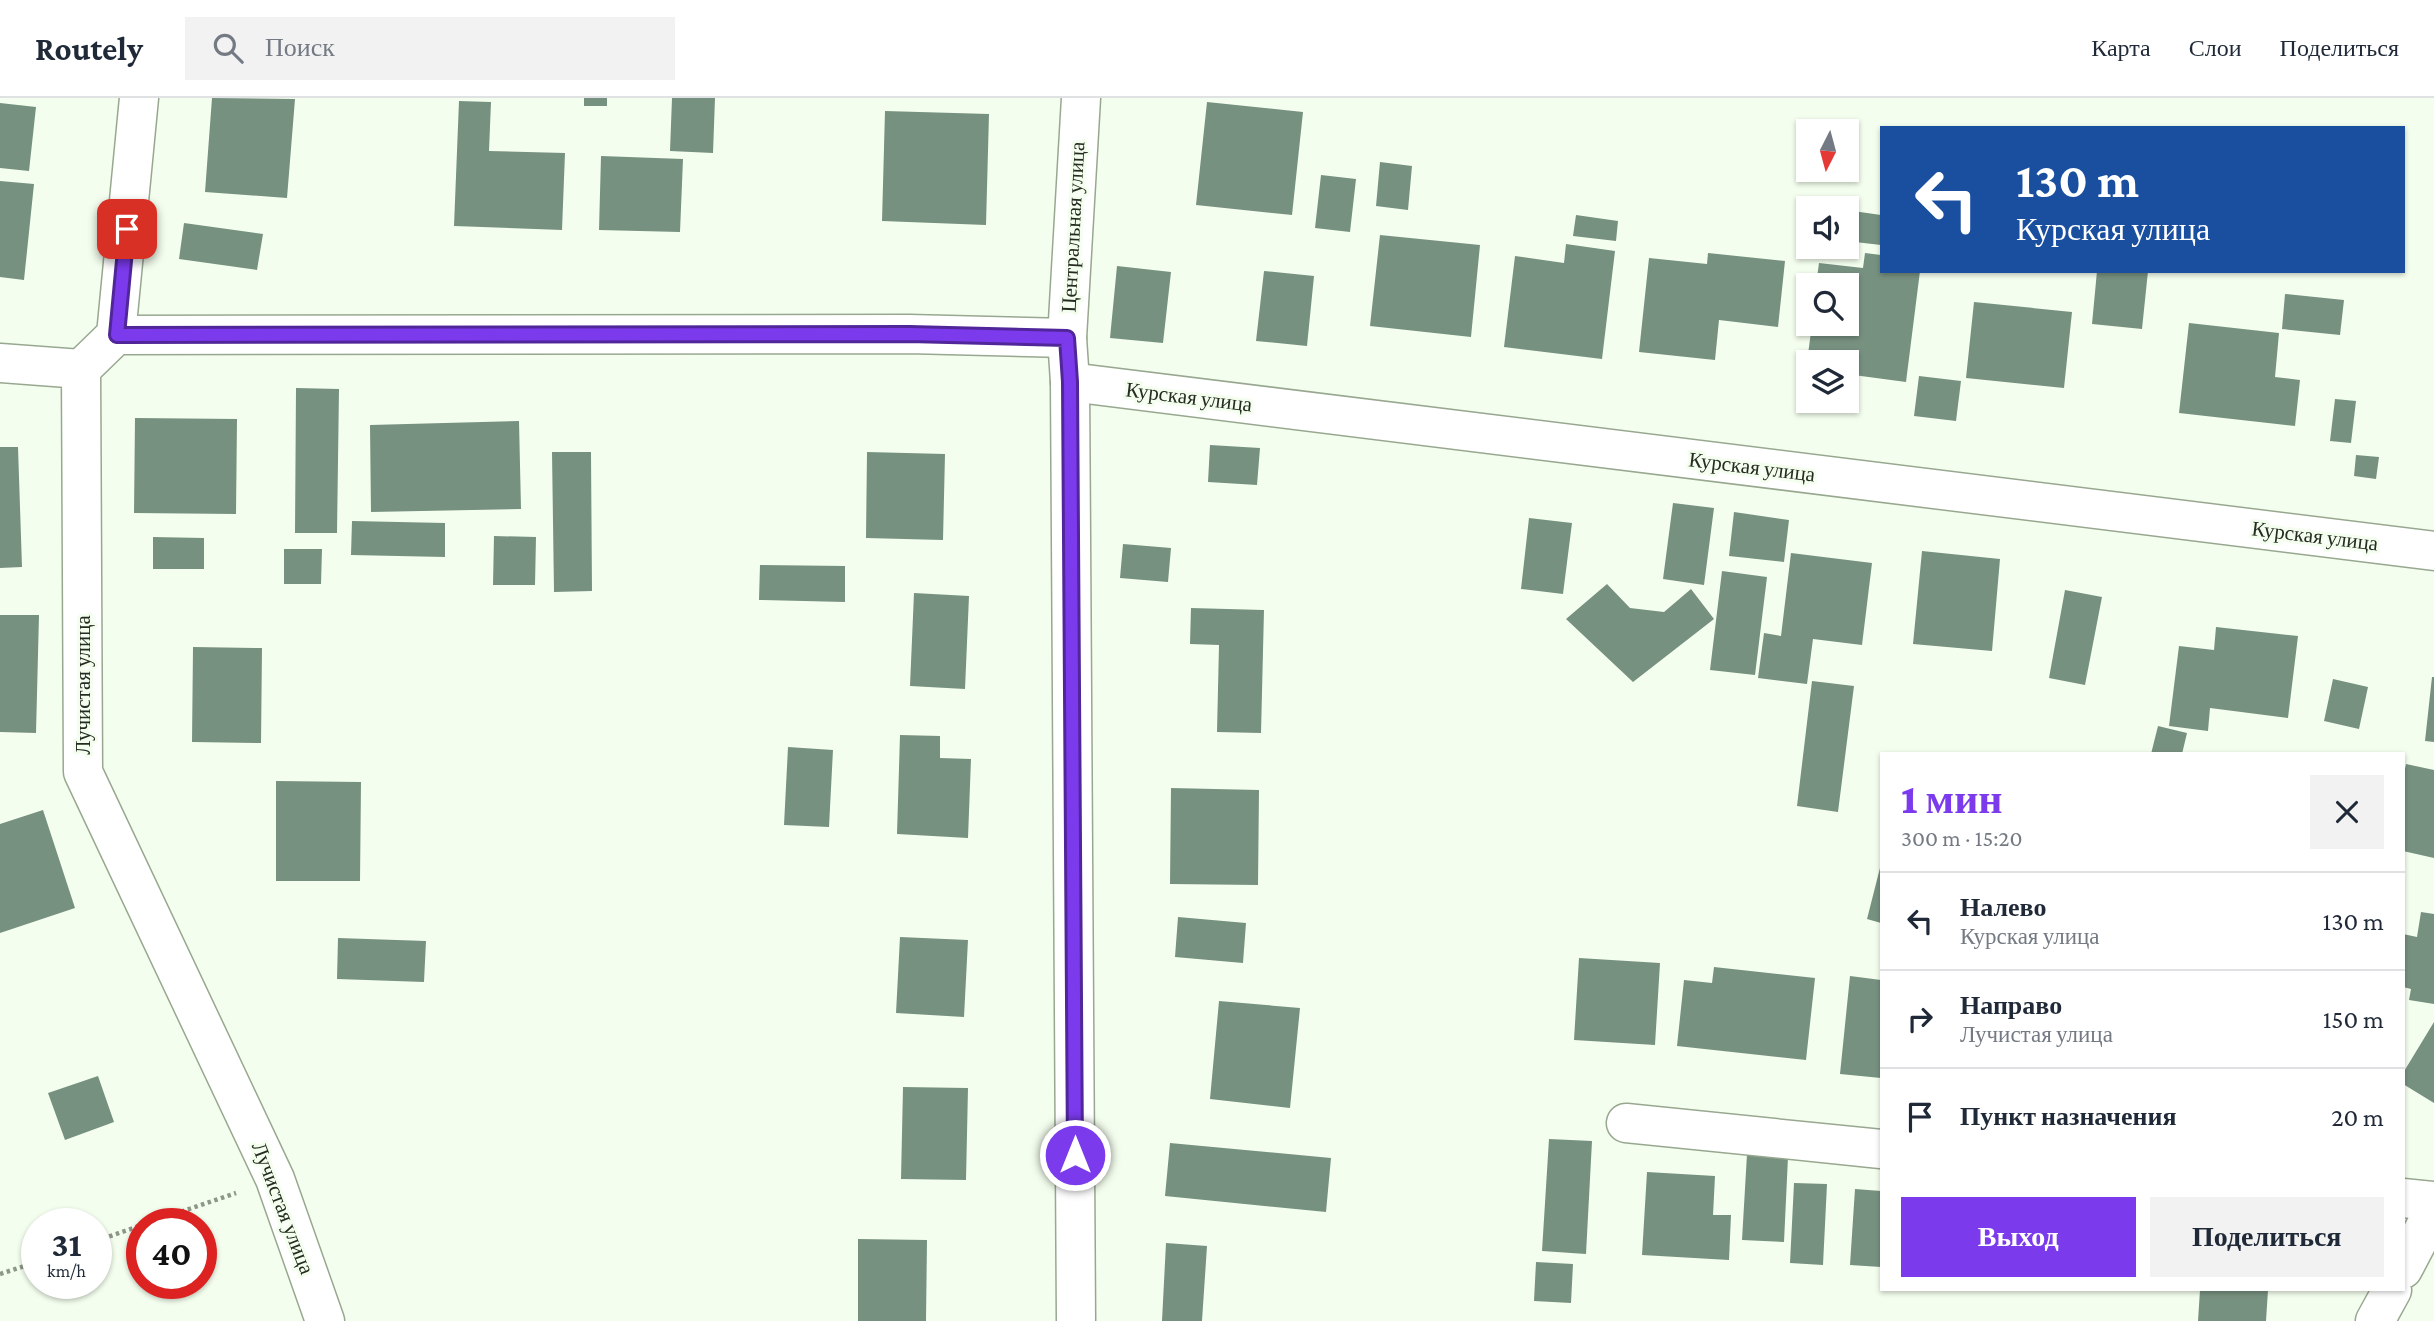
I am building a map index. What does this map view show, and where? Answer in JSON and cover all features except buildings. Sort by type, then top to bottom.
[{"type":"street","points":[[0,363],[81,369],[117,335],[139,98]]},
{"type":"street","name":"Центральная улица","points":[[1076,1321],[1070,382],[1067,338],[1081,98]]},
{"type":"street","points":[[117,335],[909,334],[1067,338]]},
{"type":"street","name":"Лучистая улица","points":[[81,369],[83,772],[275,1179],[325,1321]]},
{"type":"street","name":"Курская улица","points":[[1070,382],[2434,551]]},
{"type":"street","points":[[1626,1123],[1880,1149]]},
{"type":"street","points":[[2405,1198],[2434,1201]]},
{"type":"street","points":[[2405,1265],[2434,1210]]},
{"type":"street","points":[[2375,1321],[2391,1291]]},
{"type":"path","points":[[191,1208],[275,1179]]},
{"type":"path","points":[[0,1275],[21,1268]]},
{"type":"route","points":[[127,229],[117,335],[909,334],[1067,338],[1070,382],[1075,1155]]}]
